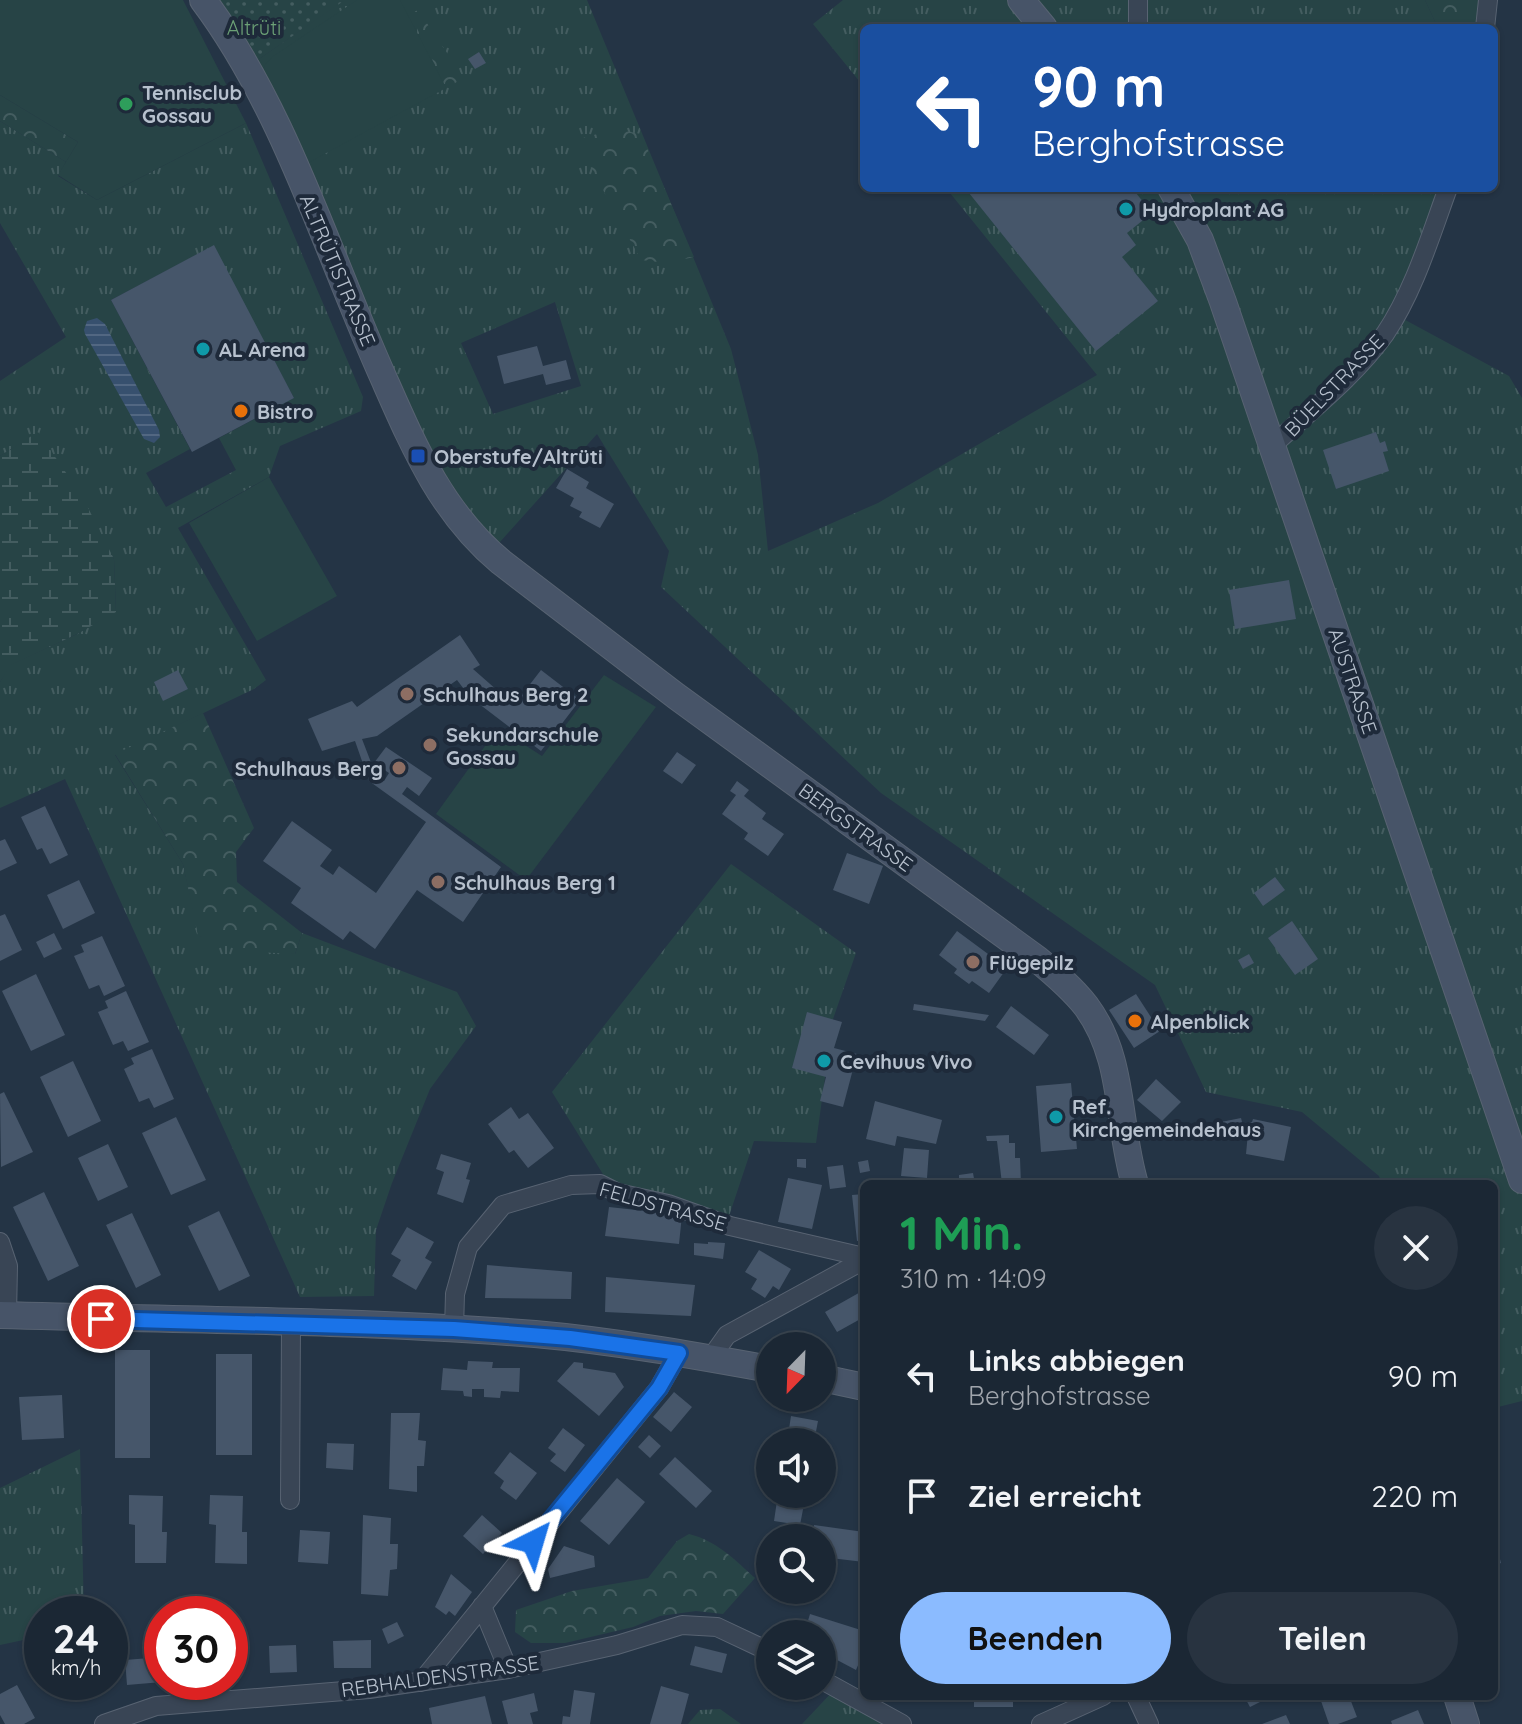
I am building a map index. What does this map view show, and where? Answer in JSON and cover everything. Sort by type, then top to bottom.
[{"type":"street","name":"ALTRÜTISTRASSE","points":[[203,0],[246,68],[293,163],[418,456],[454,514],[475,538]]},
{"type":"street","points":[[1021,0],[1041,24]]},
{"type":"street","points":[[1138,0],[1138,24]]},
{"type":"street","points":[[1485,24],[1488,0]]},
{"type":"street","name":"AUSTRASSE","points":[[1173,192],[1206,255],[1522,1180]]},
{"type":"street","name":"BÜELSTRASSE","points":[[1272,446],[1349,374],[1384,334],[1416,272],[1446,192]]},
{"type":"street","name":"BERGSTRASSE","points":[[475,538],[501,562],[676,696],[1037,959],[1074,992],[1097,1024],[1112,1058],[1134,1180]]},
{"type":"street","name":"FELDSTRASSE","points":[[454,1329],[455,1294],[468,1247],[503,1205],[571,1185],[600,1184],[618,1193],[668,1204],[730,1226],[860,1257]]},
{"type":"street","points":[[0,1242],[8,1266],[3,1315],[454,1329],[570,1338],[756,1367]]},
{"type":"street","points":[[710,1359],[727,1335],[860,1260]]},
{"type":"street","points":[[290,1500],[291,1324]]},
{"type":"street","points":[[421,1682],[659,1388],[679,1353]]},
{"type":"street","points":[[836,1381],[860,1386]]},
{"type":"street","points":[[482,1606],[508,1669]]},
{"type":"street","name":"REBHALDENSTRASSE","points":[[104,1724],[156,1706],[347,1691],[508,1669],[617,1645],[682,1625],[717,1627],[756,1645]]},
{"type":"street","points":[[836,1688],[902,1724]]},
{"type":"street","points":[[1041,1724],[1094,1700]]},
{"type":"street","points":[[1138,1700],[1149,1724]]},
{"type":"street","points":[[1458,1700],[1466,1724]]},
{"type":"green space","name":"Tennisclub Gossau","points":[[0,0],[183,0],[246,123],[97,200],[58,175],[78,142],[0,95]]},
{"type":"green space","name":"Altrüti","points":[[203,0],[345,0],[246,68]]},
{"type":"green space","points":[[344,0],[587,0],[731,349],[758,455],[768,551],[878,503],[1097,375],[949,192],[1446,192],[1396,315],[1509,376],[1522,398],[1522,1401],[1498,1407],[1498,1180],[1380,1180],[1302,1112],[1206,1092],[1155,985],[881,793],[661,587],[669,551],[597,434],[490,553],[454,514],[246,68]],"holes":[[[555,302],[581,386],[493,414],[461,343]]]},
{"type":"green space","points":[[357,0],[400,0],[446,88],[306,164],[264,76],[265,65],[272,57]]},
{"type":"green space","points":[[843,0],[1425,0],[1436,24],[860,24],[860,82],[813,24]]},
{"type":"green space","points":[[1425,0],[1488,0],[1485,24],[1436,24]]},
{"type":"green space","points":[[418,10],[464,78],[446,88],[410,14]]},
{"type":"green space","points":[[0,95],[78,142],[66,162],[0,121]]},
{"type":"green space","points":[[0,121],[66,162],[58,176],[97,200],[246,123],[363,397],[361,411],[280,446],[269,477],[178,528],[266,680],[254,689],[115,755],[183,864],[199,936],[295,954],[302,933],[457,992],[476,1026],[430,1089],[392,1183],[376,1230],[374,1296],[300,1297],[65,779],[0,808],[0,682],[10,665],[77,634],[116,611],[114,559],[38,433],[0,456],[0,381],[66,337],[0,223]],"holes":[[[213,246],[294,398],[219,438],[236,470],[166,507],[146,473],[190,449],[111,300]]]},
{"type":"green space","points":[[615,129],[641,134],[694,257],[666,263],[641,260],[576,140]]},
{"type":"green space","points":[[38,432],[82,496],[114,559],[116,612],[11,665],[0,682],[0,456]]},
{"type":"green space","points":[[269,477],[337,596],[257,641],[189,523]]},
{"type":"green space","points":[[604,675],[656,707],[526,880],[436,814],[498,728],[542,756]]},
{"type":"green space","points":[[203,713],[254,828],[236,852],[237,882],[302,933],[295,954],[257,952],[198,936],[183,864],[115,754]]},
{"type":"green space","points":[[731,864],[856,953],[833,1019],[816,1143],[754,1141],[729,1216],[606,1179],[552,1092]]},
{"type":"green space","points":[[80,1449],[84,1596],[24,1596],[24,1640],[0,1645],[0,1488]]},
{"type":"green space","points":[[689,1534],[717,1546],[755,1578],[723,1614],[696,1611],[660,1616],[633,1627],[565,1643],[531,1643],[515,1632],[516,1610],[572,1591],[648,1578],[677,1541]]},
{"type":"green space","points":[[836,1688],[902,1724],[802,1724],[825,1700],[836,1700]]},
{"type":"green space","points":[[720,1709],[741,1724],[688,1724],[700,1710]]},
{"type":"water","points":[[97,318],[105,324],[159,430],[160,437],[154,443],[144,439],[85,334],[87,321]]},
{"type":"building","points":[[479,52],[486,63],[475,69],[468,59]]},
{"type":"building","points":[[968,192],[1135,192],[1152,213],[1127,233],[1136,245],[1122,257],[1158,301],[1096,351]]},
{"type":"building","name":"AL Arena","points":[[214,245],[294,398],[192,452],[111,300]]},
{"type":"building","points":[[537,346],[543,366],[566,360],[571,379],[546,385],[543,374],[504,384],[497,356]]},
{"type":"building","points":[[1376,432],[1380,443],[1385,441],[1388,451],[1383,452],[1389,471],[1336,489],[1323,450]]},
{"type":"building","points":[[567,469],[589,482],[586,488],[614,504],[600,528],[579,517],[582,512],[570,506],[574,498],[556,488]]},
{"type":"building","points":[[1289,580],[1296,619],[1235,629],[1229,590]]},
{"type":"building","points":[[460,635],[480,665],[473,669],[514,705],[541,670],[580,700],[541,751],[470,697],[457,680],[377,736],[362,739],[377,778],[384,781],[389,773],[374,763],[386,747],[432,778],[419,796],[407,787],[402,794],[501,867],[463,922],[417,890],[375,949],[350,931],[343,940],[291,903],[301,888],[263,861],[292,821],[332,850],[320,866],[333,875],[339,866],[376,893],[426,822],[369,781],[355,741],[322,751],[308,719],[352,701],[357,707]]},
{"type":"building","points":[[178,670],[188,689],[163,701],[154,682]]},
{"type":"building","points":[[677,752],[696,765],[682,784],[663,771]]},
{"type":"building","points":[[737,781],[749,790],[744,796],[766,813],[762,819],[784,834],[768,856],[744,839],[748,833],[722,814],[736,795],[730,791]]},
{"type":"building","points":[[45,806],[68,855],[50,864],[42,848],[37,850],[21,817]]},
{"type":"building","points":[[5,839],[17,863],[0,871],[0,841]]},
{"type":"building","points":[[847,853],[883,866],[869,904],[833,890]]},
{"type":"building","points":[[1275,877],[1285,890],[1263,906],[1254,893]]},
{"type":"building","points":[[79,880],[95,913],[63,929],[47,895]]},
{"type":"building","points":[[5,914],[22,950],[0,961],[0,916]]},
{"type":"building","points":[[1292,921],[1318,959],[1295,975],[1268,938]]},
{"type":"building","name":"Flügepilz","points":[[957,931],[1007,968],[989,993],[954,973],[957,969],[939,955]]},
{"type":"building","points":[[54,933],[62,949],[44,958],[36,942]]},
{"type":"building","points":[[102,936],[125,986],[104,996],[99,985],[89,989],[74,956],[84,952],[81,945]]},
{"type":"building","points":[[1249,954],[1254,963],[1243,969],[1238,960]]},
{"type":"building","points":[[36,974],[65,1035],[31,1051],[2,991]]},
{"type":"building","points":[[126,991],[149,1042],[128,1051],[123,1041],[113,1045],[98,1012],[108,1008],[105,1001]]},
{"type":"building","name":"Alpenblick","points":[[1136,994],[1160,1031],[1134,1048],[1109,1010]]},
{"type":"building","points":[[914,1004],[989,1015],[985,1021],[913,1010]]},
{"type":"building","points":[[1011,1006],[1049,1035],[1034,1055],[996,1027]]},
{"type":"building","name":"Cevihuus Vivo","points":[[807,1012],[842,1022],[834,1048],[857,1054],[843,1107],[820,1101],[826,1077],[792,1068]]},
{"type":"building","points":[[152,1049],[174,1099],[154,1108],[149,1098],[139,1102],[124,1069],[134,1064],[131,1058]]},
{"type":"building","points":[[73,1061],[101,1121],[68,1137],[40,1077]]},
{"type":"building","points":[[1156,1079],[1181,1102],[1162,1121],[1137,1100]]},
{"type":"building","name":"Ref. Kirchgemeindehaus","points":[[1071,1083],[1077,1149],[1041,1152],[1036,1086]]},
{"type":"building","points":[[4,1092],[33,1152],[1,1167],[0,1094]]},
{"type":"building","points":[[875,1101],[942,1120],[936,1144],[897,1136],[895,1146],[866,1139]]},
{"type":"building","points":[[511,1107],[519,1119],[528,1113],[554,1148],[528,1168],[514,1150],[509,1153],[488,1124]]},
{"type":"building","points":[[176,1117],[206,1180],[171,1195],[142,1133]]},
{"type":"building","points":[[1241,1118],[1245,1134],[1210,1141],[1206,1125]]},
{"type":"building","points":[[1253,1119],[1291,1127],[1284,1161],[1246,1154],[1249,1122]]},
{"type":"building","points":[[1009,1135],[1009,1143],[1015,1143],[1015,1158],[1020,1158],[1021,1180],[1002,1180],[997,1141],[987,1141],[986,1136]]},
{"type":"building","points":[[108,1144],[128,1187],[98,1201],[78,1158]]},
{"type":"building","points":[[904,1148],[929,1150],[927,1178],[901,1176]]},
{"type":"building","points":[[441,1154],[471,1163],[463,1203],[437,1194],[444,1172],[436,1169]]},
{"type":"building","points":[[797,1159],[806,1159],[806,1168],[797,1167]]},
{"type":"building","points":[[868,1160],[870,1171],[860,1173],[858,1162]]},
{"type":"building","points":[[843,1165],[846,1187],[830,1189],[827,1167]]},
{"type":"building","points":[[973,1173],[974,1180],[959,1180],[959,1175]]},
{"type":"building","points":[[788,1178],[822,1185],[812,1229],[778,1222]]},
{"type":"building","points":[[44,1192],[79,1266],[48,1281],[13,1207]]},
{"type":"building","points":[[860,1194],[860,1241],[857,1241],[852,1195]]},
{"type":"building","points":[[609,1207],[682,1215],[679,1244],[605,1236]]},
{"type":"building","points":[[219,1211],[250,1276],[219,1291],[188,1226]]},
{"type":"building","points":[[132,1213],[161,1275],[136,1288],[106,1225]]},
{"type":"building","points":[[407,1227],[434,1242],[425,1258],[432,1262],[416,1290],[392,1276],[401,1260],[391,1254]]},
{"type":"building","points":[[694,1243],[725,1243],[723,1259],[694,1255]]},
{"type":"building","points":[[759,1250],[791,1269],[779,1290],[773,1286],[765,1298],[751,1289],[757,1279],[745,1272]]},
{"type":"building","points":[[487,1265],[572,1272],[571,1299],[485,1298]]},
{"type":"building","points":[[606,1277],[695,1285],[691,1316],[605,1312]]},
{"type":"building","points":[[860,1292],[860,1319],[837,1332],[825,1312]]},
{"type":"building","points":[[115,1350],[150,1350],[150,1458],[115,1458]]},
{"type":"building","points":[[216,1354],[252,1354],[252,1455],[216,1455]]},
{"type":"building","points":[[468,1361],[493,1362],[492,1368],[520,1368],[519,1392],[501,1391],[500,1398],[484,1397],[484,1389],[472,1389],[472,1397],[464,1396],[463,1391],[441,1390],[443,1368],[467,1370]]},
{"type":"building","points":[[574,1362],[583,1363],[583,1368],[615,1373],[624,1387],[599,1416],[557,1381]]},
{"type":"building","points":[[674,1392],[692,1407],[671,1432],[653,1417]]},
{"type":"building","points":[[62,1395],[64,1438],[22,1440],[19,1397]]},
{"type":"building","points":[[391,1413],[420,1413],[418,1440],[426,1441],[424,1466],[417,1466],[417,1492],[389,1489]]},
{"type":"building","points":[[791,1416],[818,1421],[817,1428],[789,1428]]},
{"type":"building","points":[[563,1428],[585,1445],[565,1472],[550,1461],[556,1454],[548,1448]]},
{"type":"building","points":[[649,1435],[661,1446],[650,1458],[638,1447]]},
{"type":"building","points":[[327,1443],[354,1444],[353,1470],[326,1468]]},
{"type":"building","points":[[510,1452],[537,1473],[516,1500],[500,1488],[504,1481],[494,1473]]},
{"type":"building","points":[[675,1457],[712,1491],[696,1508],[659,1474]]},
{"type":"building","points":[[617,1478],[645,1502],[609,1545],[580,1521]]},
{"type":"building","points":[[129,1495],[163,1496],[162,1532],[167,1532],[166,1563],[135,1563],[135,1525],[129,1524]]},
{"type":"building","points":[[210,1495],[243,1496],[242,1532],[247,1532],[247,1564],[215,1563],[216,1525],[209,1524]]},
{"type":"building","points":[[776,1508],[803,1508],[800,1524],[774,1521]]},
{"type":"building","points":[[363,1515],[391,1518],[390,1544],[398,1544],[397,1569],[390,1570],[388,1596],[361,1594]]},
{"type":"building","points":[[482,1515],[502,1533],[483,1554],[463,1536]]},
{"type":"building","points":[[836,1528],[860,1531],[860,1562],[836,1559]]},
{"type":"building","points":[[300,1530],[330,1532],[328,1564],[298,1562]]},
{"type":"building","points":[[564,1546],[594,1556],[595,1567],[550,1578],[548,1569]]},
{"type":"building","points":[[451,1574],[472,1592],[455,1616],[449,1611],[446,1615],[435,1607]]},
{"type":"building","points":[[810,1614],[829,1620],[808,1620]]},
{"type":"building","points":[[397,1622],[404,1636],[388,1644],[382,1629]]},
{"type":"building","points":[[836,1622],[860,1630],[860,1660],[856,1670],[836,1659]]},
{"type":"building","points":[[371,1640],[371,1668],[334,1668],[333,1641]]},
{"type":"building","points":[[296,1645],[297,1672],[270,1673],[269,1646]]},
{"type":"building","points":[[695,1646],[727,1654],[722,1673],[690,1665]]},
{"type":"building","points":[[144,1658],[144,1684],[128,1685],[128,1660]]},
{"type":"building","points":[[17,1685],[35,1718],[24,1724],[5,1724],[0,1715],[0,1694]]},
{"type":"building","points":[[661,1686],[689,1694],[681,1724],[650,1724]]},
{"type":"building","points":[[574,1690],[595,1693],[590,1724],[562,1724],[563,1716],[570,1717]]},
{"type":"building","points":[[534,1693],[538,1711],[530,1713],[533,1724],[508,1724],[502,1701]]},
{"type":"building","points":[[485,1696],[492,1724],[432,1724],[429,1708]]},
{"type":"building","points":[[974,1700],[1013,1700],[1013,1707],[974,1707]]},
{"type":"building","points":[[1246,1700],[1264,1700],[1250,1707]]},
{"type":"building","points":[[1321,1700],[1351,1700],[1357,1717],[1329,1724]]},
{"type":"building","points":[[1418,1710],[1424,1724],[1392,1724],[1391,1721]]},
{"type":"building","points":[[1286,1715],[1290,1724],[1262,1724]]},
{"type":"place","name":"Tennisclub Gossau","points":[[126,104]]},
{"type":"place","name":"Hydroplant AG","points":[[1126,209]]},
{"type":"place","name":"AL Arena","points":[[203,349]]},
{"type":"place","name":"Bistro","points":[[241,411]]},
{"type":"place","name":"Oberstufe/Altrüti","points":[[418,456]]},
{"type":"place","name":"Schulhaus Berg 2","points":[[407,694]]},
{"type":"place","name":"Sekundarschule Gossau","points":[[430,745]]},
{"type":"place","name":"Schulhaus Berg","points":[[399,768]]},
{"type":"place","name":"Schulhaus Berg 1","points":[[438,882]]},
{"type":"place","name":"Flügepilz","points":[[973,962]]},
{"type":"place","name":"Alpenblick","points":[[1135,1021]]},
{"type":"place","name":"Cevihuus Vivo","points":[[824,1061]]},
{"type":"place","name":"Ref. Kirchgemeindehaus","points":[[1056,1117]]},
{"type":"route","points":[[101,1319],[454,1329],[535,1334],[679,1353],[659,1388],[533,1542]]}]
